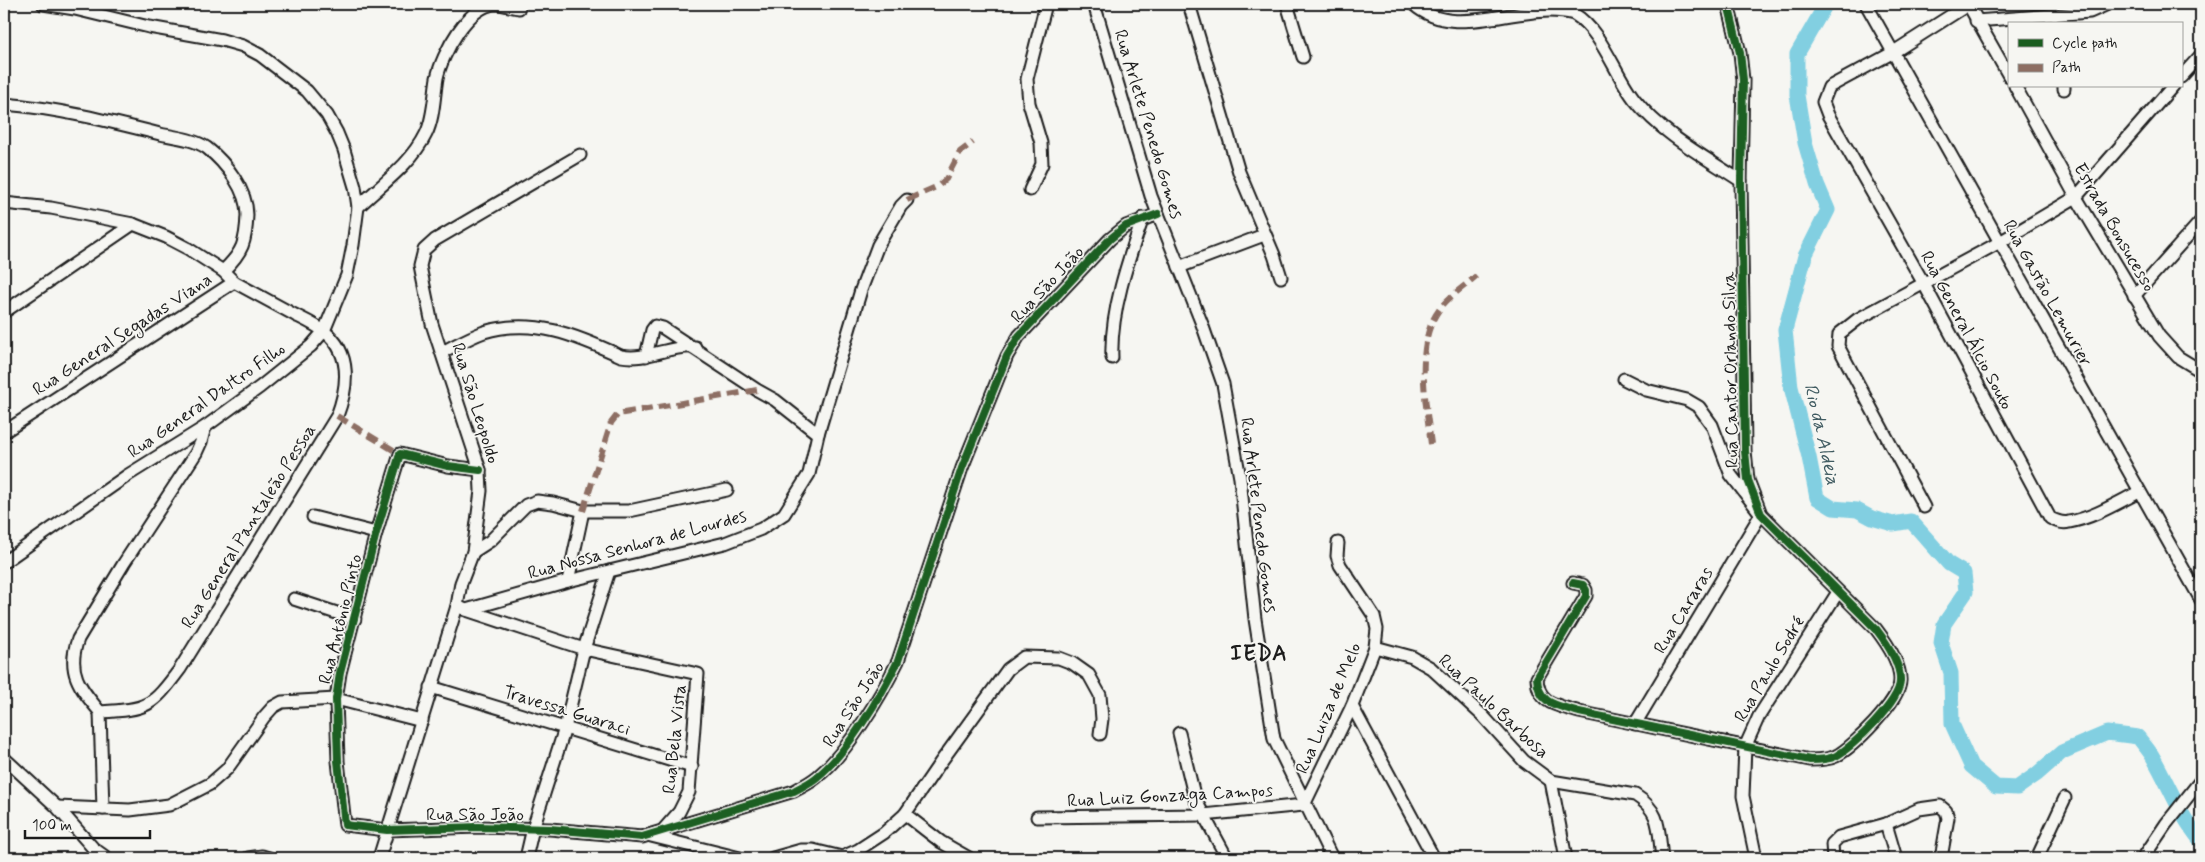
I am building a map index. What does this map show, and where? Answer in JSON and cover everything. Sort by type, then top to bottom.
[{"type":"street","name":"Rua General Daltro Filho","points":[[4,562],[128,475],[205,426],[260,387],[311,346],[324,331],[347,275],[354,244],[358,207],[355,187],[338,133],[316,101],[280,69],[243,46],[222,40],[149,27],[78,6],[43,4]]},
{"type":"street","points":[[358,207],[404,164],[426,135],[444,55],[462,26],[479,10],[488,6],[496,4],[519,8]]},
{"type":"street","points":[[1030,190],[1042,164],[1041,143],[1029,103],[1027,79],[1029,64],[1046,4]]},
{"type":"street","name":"Rua Arlete Penedo Gomes","points":[[1094,4],[1158,214],[1202,324],[1223,384],[1240,478],[1255,620],[1274,739],[1304,805],[1332,858]]},
{"type":"street","points":[[1189,4],[1239,172],[1274,255],[1281,277]]},
{"type":"street","points":[[1287,4],[1303,57]]},
{"type":"street","points":[[1413,4],[1423,12],[1436,17],[1451,19],[1520,5],[1540,4],[1560,8],[1575,15],[1597,38],[1636,101],[1663,128],[1741,181]]},
{"type":"street","name":"Rua Cantor Orlando Silva","points":[[1574,583],[1582,585],[1586,590],[1586,596],[1541,669],[1538,678],[1538,688],[1542,697],[1550,703],[1579,712],[1810,760],[1835,756],[1852,744],[1892,700],[1900,680],[1890,647],[1876,629],[1761,514],[1748,480],[1745,450],[1741,181],[1742,68],[1728,4]]},
{"type":"street","name":"Rua Gastão Lemurier","points":[[1866,4],[2201,600]]},
{"type":"street","points":[[1892,53],[1969,4],[1976,21],[2008,74]]},
{"type":"street","points":[[1976,21],[2054,20],[2090,12],[2108,4]]},
{"type":"street","name":"Rua General Álcio Souto","points":[[1892,53],[1829,88],[1823,102],[2050,518],[2068,523],[2139,492]]},
{"type":"street","points":[[2182,76],[2201,55]]},
{"type":"street","name":"Estrada Bonsucesso","points":[[2016,88],[2076,197],[2159,336],[2178,356],[2201,371]]},
{"type":"street","points":[[1924,507],[1838,346],[1837,340],[1842,330],[1858,319],[2000,242],[2076,197],[2171,88]]},
{"type":"street","name":"Rua General Segadas Viana","points":[[4,104],[70,114],[195,142],[207,148],[229,170],[239,186],[247,208],[246,237],[236,258],[223,271]]},
{"type":"street","name":"Rua São Leopoldo","points":[[379,858],[431,687],[462,608],[461,583],[473,552],[480,490],[480,470],[432,324],[420,266],[424,250],[434,240],[457,225],[580,155]]},
{"type":"street","name":"Rua Nossa Senhora de Lourdes","points":[[462,608],[725,543],[773,523],[784,514],[808,474],[861,290],[878,245],[901,206],[908,200]]},
{"type":"street","name":"Rua General Pantaleão Pessoa","points":[[4,203],[52,208],[133,224],[166,237],[223,271],[234,282],[324,331],[339,346],[344,357],[346,376],[343,400],[326,435],[180,669],[160,696],[137,709],[100,712]]},
{"type":"street","name":"Rua São João","points":[[344,825],[387,830],[533,828],[642,837],[651,836],[664,830],[794,791],[816,778],[835,759],[884,689],[898,661],[962,468],[1007,356],[1019,336],[1110,239],[1126,226],[1158,214]]},
{"type":"street","points":[[1112,358],[1112,327],[1134,245],[1144,218]]},
{"type":"street","points":[[2134,296],[2201,221]]},
{"type":"street","points":[[4,312],[133,224]]},
{"type":"street","points":[[1179,267],[1264,235]]},
{"type":"street","name":"Rua General Segadas Viana","points":[[4,432],[234,282]]},
{"type":"street","points":[[646,356],[650,335],[655,326],[663,328],[775,400],[818,434]]},
{"type":"street","points":[[442,352],[484,332],[504,328],[525,327],[558,330],[621,356],[632,358],[682,346],[695,348]]},
{"type":"street","points":[[1624,379],[1646,390],[1687,400],[1699,407],[1706,414],[1712,425],[1731,475],[1761,514]]},
{"type":"street","points":[[103,809],[100,712],[80,687],[76,678],[74,665],[75,648],[78,639],[129,555],[196,453],[205,426]]},
{"type":"street","name":"Rua Antônio Pinto","points":[[344,825],[338,761],[336,699],[340,673],[376,533],[400,454],[448,466],[480,470]]},
{"type":"street","points":[[473,552],[490,541],[526,505],[537,502],[553,503],[583,511],[629,511],[727,490]]},
{"type":"street","points":[[568,581],[583,511]]},
{"type":"street","name":"Rua Cararas","points":[[1635,724],[1761,514]]},
{"type":"street","points":[[313,517],[376,533]]},
{"type":"street","name":"Rua Luiza de Melo","points":[[1304,805],[1352,706],[1375,647],[1377,629],[1374,616],[1340,565],[1338,543]]},
{"type":"street","points":[[526,858],[533,828],[565,728],[584,649],[609,571]]},
{"type":"street","name":"Rua Paulo Sodré","points":[[1756,858],[1743,796],[1745,748],[1759,716],[1838,592]]},
{"type":"street","points":[[294,599],[355,619]]},
{"type":"street","points":[[462,608],[584,649]]},
{"type":"street","name":"Rua Paulo Barbosa","points":[[1375,647],[1412,658],[1431,668],[1483,716],[1524,761],[1551,781],[1635,795],[1644,800],[1654,813],[1662,858]]},
{"type":"street","name":"Rua Bela Vista","points":[[584,649],[698,674],[689,792],[686,801],[664,830]]},
{"type":"street","points":[[773,858],[801,850],[813,850],[842,858],[872,842],[905,814],[1008,668],[1024,657],[1046,656],[1059,658],[1072,663],[1089,675],[1100,695],[1102,708],[1100,734]]},
{"type":"street","name":"Travessa Guaraci","points":[[431,687],[692,767]]},
{"type":"street","points":[[58,807],[130,810],[169,805],[210,784],[227,769],[273,707],[282,702],[336,699],[422,720]]},
{"type":"street","points":[[1352,706],[1434,858]]},
{"type":"street","points":[[1178,732],[1191,786],[1203,815],[1227,858]]},
{"type":"street","points":[[4,758],[58,807],[93,848],[107,858]]},
{"type":"street","points":[[2143,858],[2166,824],[2201,780]]},
{"type":"street","points":[[1551,781],[1566,858]]},
{"type":"street","points":[[2037,858],[2065,798]]},
{"type":"street","name":"Rua Luiz Gonzaga Campos","points":[[1037,817],[1203,815],[1304,805]]},
{"type":"street","points":[[1833,858],[1831,847],[1836,839],[1886,824],[1930,806],[1944,808],[1948,818],[1941,858]]},
{"type":"street","points":[[905,814],[941,842],[969,858]]},
{"type":"street","points":[[1886,824],[1896,858]]},
{"type":"street","points":[[651,836],[740,858]]},
{"type":"street","points":[[248,858],[262,856],[269,858]]},
{"type":"waterway","name":"Rio da Aldeia","points":[[1826,4],[1797,54],[1797,95],[1805,143],[1817,184],[1828,210],[1805,256],[1785,330],[1791,387],[1809,457],[1817,498],[1833,508],[1857,510],[1872,518],[1893,524],[1911,521],[1949,564],[1964,573],[1966,592],[1944,624],[1941,643],[1951,673],[1952,724],[1971,766],[1996,787],[2017,788],[2037,774],[2062,752],[2107,733],[2138,737],[2152,756],[2181,811],[2201,841]]},
{"type":"marked path","points":[[907,200],[938,186],[946,179],[960,152],[973,142]]},
{"type":"marked path","points":[[1431,444],[1424,375],[1426,340],[1431,324],[1439,310],[1451,296],[1476,276]]},
{"type":"marked path","points":[[583,511],[611,423],[618,414],[757,390]]},
{"type":"marked path","points":[[337,416],[400,454]]},
{"type":"cycle path","points":[[1573,583],[1583,585],[1586,590],[1586,596],[1537,678],[1541,694],[1545,699],[1557,705],[1579,712],[1810,760],[1820,760],[1836,756],[1864,734],[1884,711],[1898,690],[1900,681],[1898,667],[1880,634],[1761,514],[1748,480],[1745,451],[1741,181],[1743,80],[1740,53],[1728,4]]},
{"type":"cycle path","points":[[480,470],[448,466],[400,454],[376,533],[340,673],[336,699],[338,761],[345,825],[387,830],[478,827],[550,829],[642,837],[794,791],[817,777],[840,754],[873,707],[898,661],[962,468],[1007,356],[1019,336],[1110,239],[1126,226],[1158,214]]},
{"type":"district","name":"IEDA","points":[[1259,652]]}]
